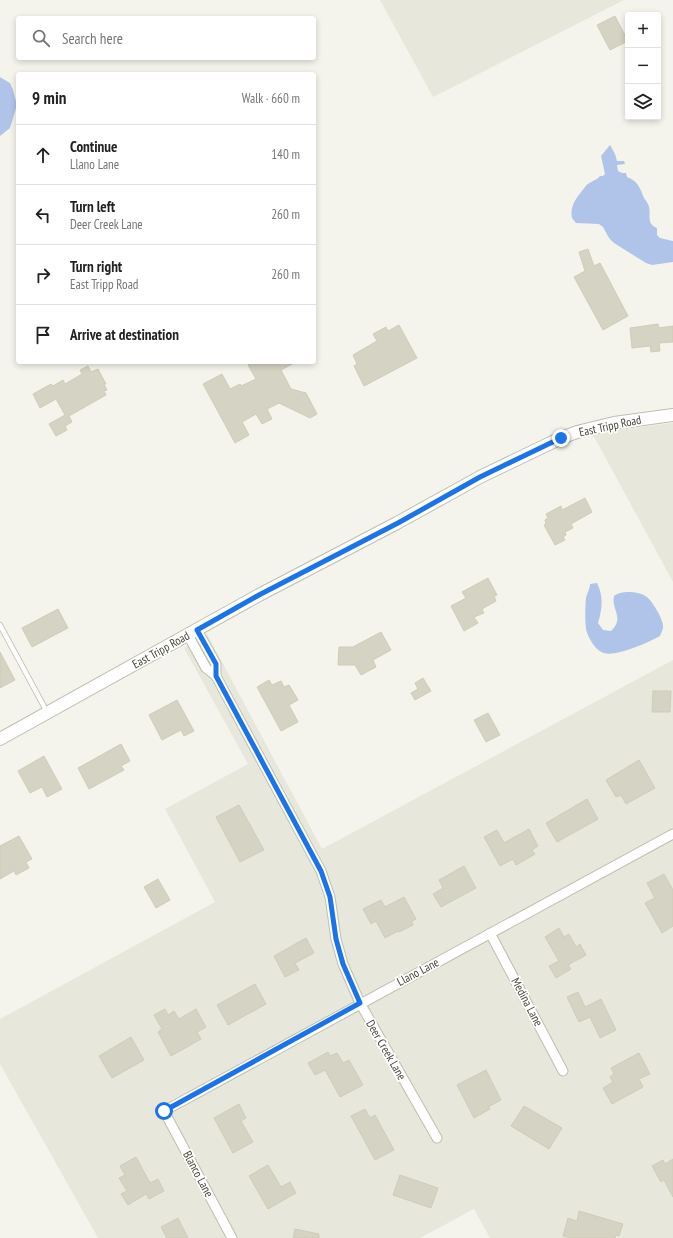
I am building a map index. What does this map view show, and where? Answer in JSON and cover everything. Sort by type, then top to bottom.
[{"type":"street","name":"East Tripp Road","points":[[0,739],[259,595],[398,523],[480,477],[561,438],[577,432],[614,423],[673,415]]},
{"type":"street","name":"Deer Creek Lane","points":[[193,632],[216,664],[216,676],[321,871],[330,897],[336,939],[343,964],[360,1003],[437,1138]]},
{"type":"street","name":"Llano Lane","points":[[164,1111],[673,834]]},
{"type":"street","name":"Medina Lane","points":[[490,933],[563,1071]]},
{"type":"street","name":"Blanco Lane","points":[[164,1111],[232,1238]]},
{"type":"lane","points":[[0,625],[48,713]]},
{"type":"shaded area","points":[[380,0],[624,0],[433,97]]},
{"type":"shaded area","points":[[673,423],[673,582],[592,433]]},
{"type":"shaded area","points":[[207,634],[322,849],[673,660],[673,1238],[490,1238],[474,1209],[420,1238],[98,1238],[0,1064],[0,1019],[215,902],[165,809],[248,764],[184,648]]},
{"type":"water","points":[[0,77],[10,83],[16,101],[16,108],[10,128],[0,136]]},
{"type":"water","points":[[610,145],[617,161],[624,161],[625,164],[617,165],[618,171],[626,173],[627,177],[634,181],[640,188],[649,206],[650,222],[657,228],[657,235],[660,238],[673,241],[673,262],[652,265],[646,263],[614,243],[609,238],[603,227],[599,224],[576,223],[572,218],[571,214],[573,205],[586,185],[605,174],[601,156]]},
{"type":"water","points":[[597,583],[601,593],[602,603],[598,623],[603,630],[611,631],[617,622],[614,596],[625,592],[635,592],[644,595],[652,602],[663,624],[663,629],[660,636],[649,642],[616,653],[609,654],[598,650],[590,640],[587,633],[585,618],[586,598],[590,584]]},
{"type":"building","points":[[615,16],[625,35],[625,42],[610,50],[597,25]]},
{"type":"building","points":[[588,249],[594,266],[600,263],[628,316],[603,330],[574,277],[585,271],[579,252]]},
{"type":"building","points":[[658,324],[659,328],[673,326],[673,342],[659,343],[660,351],[651,352],[650,346],[632,348],[630,328]]},
{"type":"building","points":[[399,325],[417,358],[364,386],[354,366],[357,364],[353,355],[377,341],[373,334],[386,327],[388,331]]},
{"type":"building","points":[[292,364],[281,370],[291,389],[306,393],[317,414],[310,418],[279,403],[267,409],[272,419],[262,424],[256,414],[242,422],[249,435],[235,443],[203,384],[222,374],[230,389],[240,384],[241,386],[256,379],[248,365]]},
{"type":"building","points":[[88,366],[91,372],[98,369],[106,384],[104,384],[107,390],[104,391],[106,395],[69,416],[72,422],[65,426],[67,430],[56,436],[49,424],[65,415],[56,399],[40,408],[33,394],[51,384],[53,386],[63,380],[65,384],[82,374],[80,370]]},
{"type":"building","points":[[585,498],[592,512],[571,524],[573,528],[565,532],[566,535],[563,537],[565,540],[555,545],[544,525],[546,524],[545,520],[548,518],[546,514],[561,506],[562,510]]},
{"type":"building","points":[[488,578],[497,595],[494,596],[496,601],[482,609],[484,613],[474,617],[478,623],[464,631],[451,606],[466,598],[462,592]]},
{"type":"building","points":[[58,609],[68,628],[32,647],[22,628]]},
{"type":"building","points":[[381,632],[391,650],[373,660],[376,667],[361,675],[355,665],[338,665],[339,647],[353,647]]},
{"type":"building","points":[[0,652],[15,680],[0,688]]},
{"type":"building","points":[[423,678],[431,691],[415,700],[411,693],[418,689],[415,683]]},
{"type":"building","points":[[269,680],[272,685],[281,681],[284,687],[289,685],[298,700],[289,705],[298,722],[281,731],[257,687]]},
{"type":"building","points":[[653,691],[671,691],[670,712],[652,712]]},
{"type":"building","points":[[177,700],[194,731],[184,736],[181,730],[162,740],[149,715]]},
{"type":"building","points":[[488,713],[500,735],[486,742],[474,720]]},
{"type":"building","points":[[121,744],[130,761],[121,766],[124,770],[89,789],[78,768]]},
{"type":"building","points":[[44,756],[62,789],[47,797],[42,787],[30,793],[18,771]]},
{"type":"building","points":[[639,760],[655,788],[626,804],[621,795],[616,797],[606,780]]},
{"type":"building","points":[[587,799],[598,819],[557,842],[546,823]]},
{"type":"building","points":[[239,805],[264,850],[240,862],[216,817]]},
{"type":"building","points":[[529,829],[538,846],[532,850],[535,854],[516,865],[513,859],[500,866],[484,837],[497,830],[504,843]]},
{"type":"building","points":[[19,836],[32,859],[26,862],[29,868],[16,875],[14,871],[0,879],[0,846]]},
{"type":"building","points":[[464,866],[476,888],[441,907],[433,894],[443,888],[439,880]]},
{"type":"building","points":[[664,874],[673,890],[673,926],[662,933],[645,903],[655,898],[647,883]]},
{"type":"building","points":[[158,879],[170,900],[156,908],[144,887]]},
{"type":"building","points":[[404,897],[416,919],[412,921],[413,925],[385,938],[376,921],[371,924],[363,909],[381,900],[385,907]]},
{"type":"building","points":[[559,928],[564,937],[569,934],[576,947],[580,944],[586,955],[568,965],[571,969],[556,978],[549,966],[559,961],[545,937]]},
{"type":"building","points":[[306,938],[314,953],[295,963],[299,970],[285,977],[274,956]]},
{"type":"building","points":[[255,984],[266,1004],[228,1025],[217,1005]]},
{"type":"building","points":[[578,992],[585,1007],[601,999],[616,1030],[600,1038],[590,1017],[579,1022],[567,997]]},
{"type":"building","points":[[165,1009],[168,1015],[174,1011],[179,1019],[196,1009],[206,1027],[197,1032],[201,1039],[171,1056],[158,1032],[162,1029],[154,1015]]},
{"type":"building","points":[[131,1037],[144,1060],[112,1078],[99,1056]]},
{"type":"building","points":[[328,1052],[330,1056],[337,1053],[343,1063],[349,1060],[363,1085],[340,1097],[325,1070],[315,1075],[308,1063]]},
{"type":"building","points":[[639,1053],[650,1074],[639,1079],[643,1087],[612,1104],[603,1088],[613,1082],[610,1077],[614,1074],[611,1068]]},
{"type":"building","points":[[486,1070],[501,1100],[488,1107],[490,1109],[474,1118],[457,1085]]},
{"type":"building","points":[[239,1104],[246,1118],[241,1121],[253,1142],[233,1153],[214,1118]]},
{"type":"building","points":[[524,1106],[562,1128],[549,1149],[511,1126]]},
{"type":"building","points":[[365,1109],[370,1118],[375,1115],[394,1150],[375,1160],[351,1116]]},
{"type":"building","points":[[136,1157],[150,1183],[158,1179],[164,1191],[149,1199],[146,1194],[128,1205],[121,1194],[127,1191],[119,1178],[125,1175],[120,1166]]},
{"type":"building","points":[[673,1159],[673,1197],[664,1180],[661,1182],[652,1166],[663,1160],[665,1164]]},
{"type":"building","points":[[268,1165],[281,1187],[290,1182],[296,1193],[268,1209],[249,1176]]},
{"type":"building","points":[[400,1175],[438,1188],[431,1208],[393,1195]]},
{"type":"building","points":[[579,1211],[623,1224],[619,1236],[616,1235],[615,1238],[571,1238],[563,1236],[568,1218],[577,1221]]},
{"type":"building","points":[[178,1218],[188,1238],[167,1238],[161,1227]]},
{"type":"building","points":[[295,1229],[319,1234],[319,1238],[293,1238]]},
{"type":"route","points":[[164,1111],[360,1003],[343,964],[336,939],[330,897],[321,871],[216,676],[216,664],[197,630],[259,595],[398,523],[480,477],[561,438]]}]
